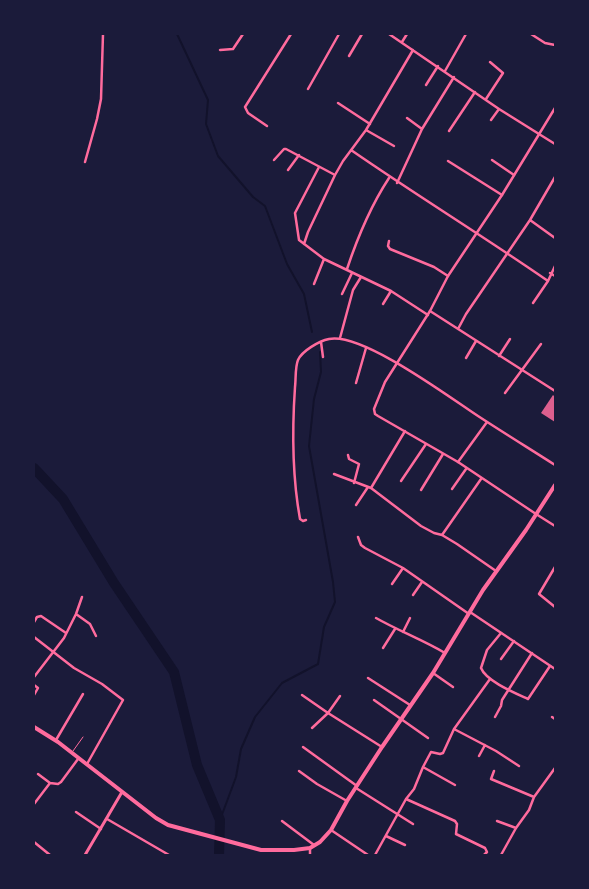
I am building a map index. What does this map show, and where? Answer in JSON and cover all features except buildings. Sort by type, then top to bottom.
[{"type":"highway","points":[[34,727],[79,757],[162,822],[246,847],[276,851],[316,846],[331,830],[347,801],[433,673],[496,571],[555,485]]},
{"type":"main road","points":[[85,855],[122,792]]},
{"type":"street","points":[[85,162],[97,119],[100,99],[103,34]]},
{"type":"street","points":[[220,50],[233,49],[243,34]]},
{"type":"street","points":[[267,126],[248,113],[245,107],[289,34]]},
{"type":"street","points":[[308,89],[339,34]]},
{"type":"street","points":[[349,56],[362,34]]},
{"type":"street","points":[[390,34],[445,70],[499,109],[555,144]]},
{"type":"street","points":[[402,42],[407,34]]},
{"type":"street","points":[[445,70],[466,34]]},
{"type":"street","points":[[531,34],[555,45]]},
{"type":"street","points":[[304,244],[335,175],[370,124],[413,50]]},
{"type":"street","points":[[485,99],[502,73],[490,62]]},
{"type":"street","points":[[426,85],[438,66]]},
{"type":"street","points":[[397,182],[422,128],[454,77]]},
{"type":"street","points":[[449,131],[475,92]]},
{"type":"street","points":[[338,103],[370,124]]},
{"type":"street","points":[[555,108],[502,195],[448,276],[428,315],[385,382],[374,411],[378,416],[458,462],[481,479],[555,526]]},
{"type":"street","points":[[491,120],[499,109]]},
{"type":"street","points":[[407,118],[422,128]]},
{"type":"street","points":[[366,130],[394,146]]},
{"type":"street","points":[[274,160],[285,149],[335,175]]},
{"type":"street","points":[[351,150],[548,281]]},
{"type":"street","points":[[288,170],[299,156]]},
{"type":"street","points":[[492,160],[514,175]]},
{"type":"street","points":[[448,162],[502,195]]},
{"type":"street","points":[[319,167],[307,187],[295,214],[298,236],[304,244],[324,259],[391,291],[428,315]]},
{"type":"street","points":[[347,269],[357,238],[367,216],[389,177]]},
{"type":"street","points":[[458,329],[530,220],[555,177]]},
{"type":"street","points":[[530,220],[555,237]]},
{"type":"street","points":[[389,241],[388,246],[390,249],[434,267],[448,276]]},
{"type":"street","points":[[314,284],[324,259]]},
{"type":"street","points":[[533,303],[548,281],[550,273],[555,266]]},
{"type":"street","points":[[342,294],[352,272]]},
{"type":"street","points":[[550,273],[555,276]]},
{"type":"street","points":[[340,338],[354,290],[361,277]]},
{"type":"street","points":[[383,304],[391,291]]},
{"type":"street","points":[[430,311],[555,391]]},
{"type":"street","points":[[306,520],[300,519],[295,489],[293,433],[297,362],[305,352],[329,339],[340,338],[397,362],[555,465]]},
{"type":"street","points":[[499,356],[510,339]]},
{"type":"street","points":[[466,358],[476,341]]},
{"type":"street","points":[[321,342],[323,357]]},
{"type":"street","points":[[505,393],[541,344]]},
{"type":"street","points":[[356,383],[366,348]]},
{"type":"street","points":[[458,462],[487,422]]},
{"type":"street","points":[[356,505],[405,431]]},
{"type":"street","points":[[401,481],[426,444]]},
{"type":"street","points":[[421,490],[443,454]]},
{"type":"street","points":[[348,455],[349,459],[358,464],[354,483]]},
{"type":"street","points":[[452,489],[466,469]]},
{"type":"street","points":[[334,474],[369,488],[421,526],[434,533],[442,534],[496,571]]},
{"type":"street","points":[[442,534],[481,479]]},
{"type":"street","points":[[358,537],[361,545],[365,548],[403,568],[555,669]]},
{"type":"street","points":[[555,567],[539,594],[555,607]]},
{"type":"street","points":[[392,584],[403,568]]},
{"type":"street","points":[[413,595],[422,582]]},
{"type":"street","points":[[34,678],[66,634],[82,598]]},
{"type":"street","points":[[76,614],[90,624],[96,636]]},
{"type":"street","points":[[34,622],[37,617],[41,616],[66,634]]},
{"type":"street","points":[[376,618],[395,629],[424,640],[445,653]]},
{"type":"street","points":[[403,632],[410,618]]},
{"type":"street","points":[[384,648],[395,629]]},
{"type":"street","points":[[501,633],[489,648],[481,668],[490,678],[508,690],[528,699],[550,666]]},
{"type":"street","points":[[34,637],[74,668],[102,684],[123,700],[86,764]]},
{"type":"street","points":[[501,659],[514,641]]},
{"type":"street","points":[[495,717],[502,700],[532,654]]},
{"type":"street","points":[[433,673],[453,687]]},
{"type":"street","points":[[368,678],[410,705]]},
{"type":"street","points":[[375,855],[406,799],[414,789],[431,752],[443,753],[454,729],[490,678]]},
{"type":"street","points":[[34,685],[38,688],[34,695]]},
{"type":"street","points":[[56,740],[83,694]]},
{"type":"street","points":[[302,695],[382,747]]},
{"type":"street","points":[[312,728],[328,713],[340,696]]},
{"type":"street","points":[[374,700],[428,738]]},
{"type":"street","points":[[454,729],[519,766]]},
{"type":"street","points":[[479,756],[485,745]]},
{"type":"street","points":[[303,747],[356,787],[413,824]]},
{"type":"street","points":[[38,774],[56,785],[61,782],[79,757]]},
{"type":"street","points":[[423,767],[455,785]]},
{"type":"street","points":[[501,855],[516,828],[529,810],[534,797],[555,768]]},
{"type":"street","points":[[299,771],[347,801]]},
{"type":"street","points":[[494,771],[491,780],[534,797]]},
{"type":"street","points":[[34,804],[50,783]]},
{"type":"street","points":[[406,799],[456,821],[456,834],[485,848],[487,852],[484,855]]},
{"type":"street","points":[[76,812],[101,829]]},
{"type":"street","points":[[107,818],[169,855]]},
{"type":"street","points":[[282,821],[316,846]]},
{"type":"street","points":[[497,821],[516,828]]},
{"type":"street","points":[[331,830],[368,855]]},
{"type":"street","points":[[386,836],[405,845]]},
{"type":"street","points":[[34,842],[50,855]]},
{"type":"street","points":[[310,848],[310,855]]},
{"type":"lane","points":[[72,752],[83,737]]},
{"type":"waterway","points":[[177,34],[208,100],[206,124],[218,156],[253,197],[265,206],[287,264],[304,294],[312,332]]},
{"type":"waterway","points":[[220,820],[236,777],[241,749],[255,717],[282,683],[318,664],[324,627],[335,602],[309,446],[314,399],[321,372],[320,352]]},
{"type":"waterway","points":[[34,468],[63,499],[114,583],[174,672],[197,765],[220,820],[219,855]]}]
